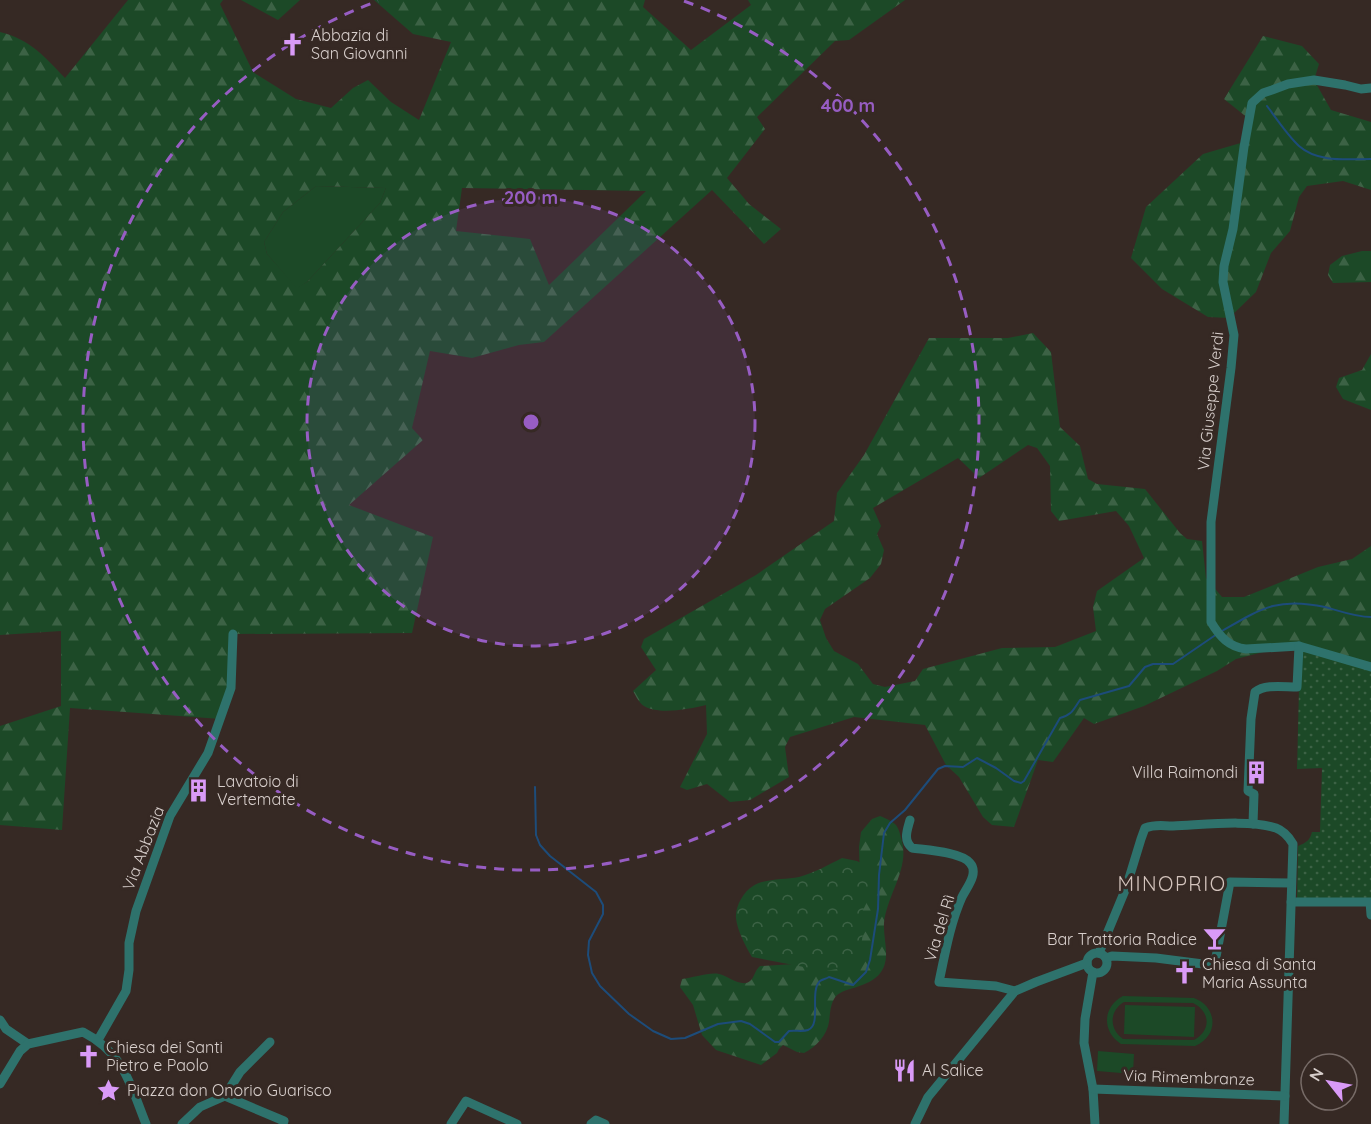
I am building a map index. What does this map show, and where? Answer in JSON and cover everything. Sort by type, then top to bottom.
[{"type":"street","name":"Via Giuseppe Verdi","points":[[1371,88],[1361,89],[1314,80],[1288,84],[1263,93],[1252,103],[1233,229],[1224,266],[1224,282],[1234,335],[1232,368],[1211,522],[1211,622],[1227,643],[1246,649],[1299,646],[1371,667]]},
{"type":"street","name":"Via Abbazia","points":[[98,1040],[126,991],[129,943],[135,911],[170,816],[208,753],[231,688],[233,634]]},
{"type":"street","points":[[1253,824],[1254,794],[1248,791],[1253,696],[1255,692],[1264,687],[1296,687],[1299,646]]},
{"type":"street","name":"Via del Rì","points":[[910,820],[906,836],[907,844],[912,848],[963,857],[970,862],[974,870],[954,917],[939,982],[996,986],[1015,992]]},
{"type":"street","points":[[1087,963],[1093,972],[1100,973],[1105,969],[1107,964],[1102,955],[1145,828],[1155,825],[1253,824],[1282,831],[1293,844],[1284,1124]]},
{"type":"street","points":[[915,1124],[928,1097],[1015,992],[1087,963],[1091,955],[1211,963],[1216,957],[1230,882],[1291,883]]},
{"type":"street","points":[[1291,902],[1370,902],[1371,915]]},
{"type":"street","points":[[1093,972],[1085,1019],[1084,1043],[1093,1089],[1095,1124]]},
{"type":"street","points":[[0,1020],[6,1029],[28,1044]]},
{"type":"street","points":[[0,1084],[20,1051],[28,1044],[83,1032],[98,1040],[122,1066],[146,1124]]},
{"type":"street","points":[[182,1124],[200,1107],[225,1096],[240,1072],[270,1042]]},
{"type":"street","name":"Via Rimembranze","points":[[1093,1089],[1285,1096]]},
{"type":"street","points":[[225,1096],[284,1121],[283,1124]]},
{"type":"street","points":[[451,1124],[466,1101],[517,1124]]},
{"type":"green space","points":[[128,0],[223,0],[220,4],[253,72],[296,99],[331,108],[353,88],[368,80],[391,102],[419,120],[451,42],[413,34],[374,0],[645,0],[643,7],[691,50],[751,5],[748,0],[905,0],[849,40],[835,41],[757,117],[765,129],[727,178],[749,204],[781,229],[764,244],[712,190],[544,342],[519,345],[472,358],[430,351],[412,428],[423,440],[349,505],[433,537],[412,633],[233,634],[231,688],[221,719],[70,708],[62,830],[0,825],[0,726],[61,706],[61,631],[0,635],[0,32],[29,44],[65,78]],"holes":[[[316,186],[386,188],[380,203],[307,282],[297,288],[267,254],[264,242],[283,212]],[[462,188],[646,191],[549,285],[530,239],[456,231]]]},
{"type":"green space","points":[[241,0],[300,0],[278,20]]},
{"type":"green space","points":[[1263,36],[1302,46],[1319,64],[1314,80],[1331,110],[1371,122],[1371,190],[1343,181],[1307,186],[1299,197],[1290,231],[1271,253],[1256,292],[1229,318],[1208,317],[1162,289],[1131,258],[1146,207],[1203,154],[1244,142],[1249,119],[1224,99]]},
{"type":"green space","points":[[316,186],[386,188],[380,203],[307,282],[297,289],[267,254],[264,242],[283,212]]},
{"type":"green space","points":[[1371,251],[1371,282],[1333,283],[1328,275],[1330,265],[1342,256]]},
{"type":"green space","points":[[1033,333],[1051,352],[1060,427],[1080,446],[1088,479],[1097,484],[1145,489],[1180,533],[1187,539],[1202,541],[1206,578],[1222,597],[1244,597],[1318,567],[1352,559],[1371,546],[1371,666],[1291,645],[1236,659],[1217,671],[1144,706],[1094,724],[1084,718],[1053,762],[1038,760],[1014,827],[992,825],[983,817],[959,777],[946,765],[925,725],[854,717],[790,737],[785,747],[789,777],[750,800],[730,802],[707,784],[687,790],[680,787],[707,734],[706,705],[666,711],[650,709],[641,703],[633,691],[656,670],[641,647],[644,639],[756,575],[834,521],[837,493],[864,455],[929,338],[1008,338]],"holes":[[[1028,445],[1037,448],[1050,466],[1051,511],[1059,521],[1116,511],[1129,526],[1144,558],[1097,591],[1093,607],[1096,631],[1055,647],[1002,648],[923,669],[915,681],[885,687],[873,684],[858,664],[834,651],[826,638],[820,620],[825,609],[870,578],[881,564],[884,550],[877,534],[881,526],[873,508],[958,458],[979,478]]]},
{"type":"green space","points":[[1371,354],[1371,410],[1343,399],[1336,387],[1339,378],[1362,370]]},
{"type":"green space","points":[[1300,649],[1371,668],[1371,898],[1297,900],[1298,846],[1307,841],[1312,832],[1320,832],[1322,768],[1297,769]]},
{"type":"green space","points":[[880,816],[896,825],[903,849],[901,870],[884,923],[886,961],[881,972],[869,982],[837,995],[832,1005],[828,1027],[823,1036],[817,1044],[804,1053],[783,1045],[777,1053],[761,1065],[716,1050],[702,1035],[693,1005],[680,987],[682,979],[715,974],[747,983],[760,966],[811,963],[860,887],[861,832],[872,819]]},
{"type":"green space","points":[[842,858],[857,861],[868,867],[872,884],[862,912],[863,933],[860,953],[850,967],[825,971],[752,957],[740,933],[736,918],[738,905],[746,892],[758,883],[805,875]]},
{"type":"green space","points":[[1123,996],[1194,998],[1208,1008],[1212,1029],[1203,1041],[1195,1046],[1121,1044],[1110,1033],[1107,1020],[1111,1006]],"holes":[[[1124,1002],[1193,1003],[1203,1011],[1207,1021],[1204,1032],[1194,1040],[1123,1039],[1113,1025],[1113,1015]]]},
{"type":"green space","points":[[1125,1005],[1195,1007],[1194,1037],[1124,1034]]},
{"type":"green space","points":[[1098,1051],[1134,1054],[1133,1074],[1097,1071]]},
{"type":"waterway","points":[[1267,106],[1291,137],[1307,151],[1324,158],[1371,159]]},
{"type":"waterway","points":[[1222,631],[1248,616],[1282,604],[1309,604],[1371,617]]},
{"type":"waterway","points":[[535,787],[536,835],[540,845],[550,856],[596,892],[603,905],[603,914],[589,941],[588,955],[592,973],[600,986],[629,1014],[653,1031],[671,1039],[685,1038],[718,1024],[741,1021],[750,1024],[775,1042],[779,1042],[789,1031],[806,1031],[812,1027],[815,1015],[815,992],[820,981],[829,977],[853,985],[866,972],[878,909],[884,833],[890,823],[905,810],[938,769],[945,766],[963,767],[977,758],[1021,783],[1060,718],[1070,714],[1080,700],[1129,686],[1145,667],[1153,664],[1173,664],[1217,634]]},
{"type":"place","name":"Abbazia di San Giovanni","points":[[293,44]]},
{"type":"place","name":"Villa Raimondi","points":[[1256,772]]},
{"type":"place","name":"Lavatoio di Vertemate","points":[[199,790]]},
{"type":"place","name":"Bar Trattoria Radice","points":[[1215,939]]},
{"type":"place","name":"Chiesa di Santa Maria Assunta","points":[[1184,973]]},
{"type":"place","name":"Chiesa dei Santi Pietro e Paolo","points":[[88,1056]]},
{"type":"place","name":"Al Salice","points":[[904,1070]]},
{"type":"place","name":"Piazza don Onorio Guarisco","points":[[109,1090]]},
{"type":"district","name":"MINOPRIO","points":[[1172,883]]}]
